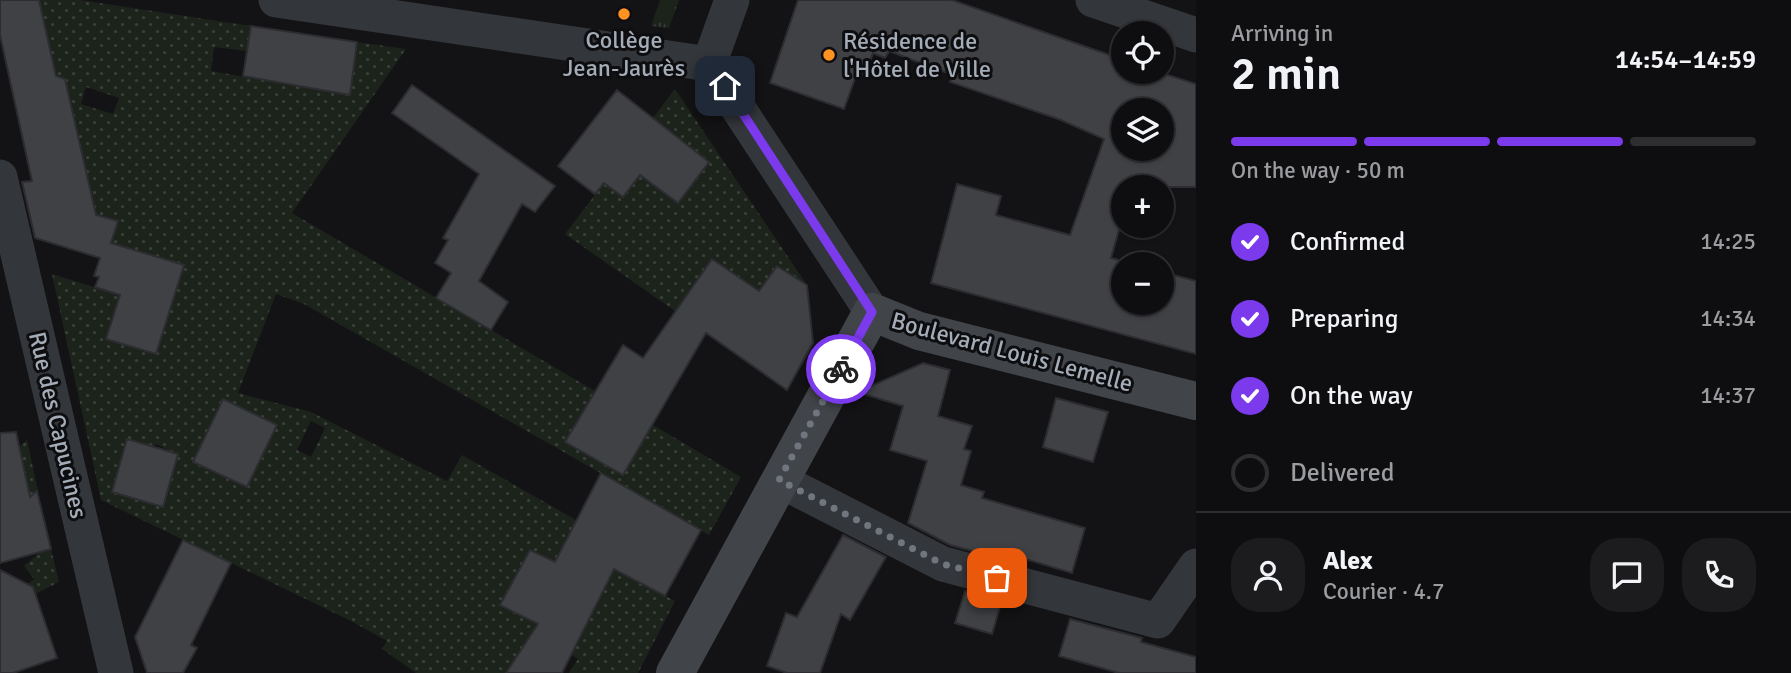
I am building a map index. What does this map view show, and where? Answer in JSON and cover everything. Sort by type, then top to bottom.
[{"type":"street","points":[[276,0],[709,64],[732,0]]},
{"type":"street","points":[[1093,0],[1196,35]]},
{"type":"street","name":"Boulevard Louis Lemelle","points":[[709,64],[872,312],[919,331],[1196,401]]},
{"type":"street","name":"Rue des Capucines","points":[[0,177],[116,673]]},
{"type":"street","points":[[676,673],[872,312]]},
{"type":"street","points":[[779,480],[943,564],[1158,621],[1196,566]]},
{"type":"green space","points":[[39,0],[80,0],[251,26],[247,51],[214,47],[211,71],[350,95],[357,42],[406,49],[292,213],[595,391],[566,442],[623,475],[653,425],[741,477],[709,535],[304,304],[276,294],[238,393],[311,412],[447,481],[462,455],[576,520],[565,543],[675,601],[638,673],[569,673],[578,659],[535,630],[509,668],[516,673],[416,673],[382,649],[387,641],[349,620],[101,500],[52,274],[120,295],[107,339],[156,354],[184,265],[111,243],[117,221],[76,209],[91,191],[70,98],[16,109],[5,60],[50,50]],"holes":[[[86,87],[119,98],[113,114],[81,104]],[[223,399],[277,425],[247,486]],[[311,421],[325,428],[311,457],[297,450]],[[128,440],[154,447],[156,444],[178,455],[164,502],[139,500],[112,492]],[[530,550],[605,588],[576,644],[501,605]]]},
{"type":"green space","points":[[660,0],[679,0],[669,28],[651,26]]},
{"type":"green space","points":[[675,89],[807,285],[777,266],[759,291],[712,259],[675,311],[565,234],[604,183],[623,197],[640,175],[678,203],[709,162],[653,118]]},
{"type":"green space","points":[[27,440],[38,491],[2,519],[14,535],[43,512],[43,517],[7,548],[0,540],[0,464]]},
{"type":"green space","points":[[51,549],[59,582],[0,612],[0,601],[11,598],[34,579],[24,566],[40,552]]},
{"type":"building","points":[[0,0],[39,0],[56,76],[65,79],[96,215],[118,221],[111,243],[184,265],[156,354],[106,339],[120,295],[95,287],[99,277],[94,276],[100,258],[35,238],[22,182],[32,181],[0,35]]},
{"type":"building","points":[[798,0],[952,0],[1111,55],[1111,84],[1174,84],[1174,77],[1196,84],[1196,187],[1174,187],[1174,175],[1111,175],[1111,238],[1117,238],[1111,252],[1111,315],[1174,315],[1174,275],[1196,281],[1196,354],[931,283],[957,184],[1001,196],[996,215],[1070,235],[1104,139],[1061,120],[950,82],[953,75],[889,51],[885,58],[873,53],[865,76],[857,73],[844,109],[770,83]]},
{"type":"building","points":[[251,26],[357,42],[350,95],[243,76]]},
{"type":"building","points":[[412,85],[555,186],[535,212],[522,204],[479,281],[508,302],[491,330],[436,298],[451,273],[435,263],[448,240],[443,238],[479,174],[392,113]]},
{"type":"building","points":[[617,90],[709,162],[678,203],[640,175],[623,197],[604,183],[595,194],[558,166]]},
{"type":"building","points":[[712,259],[759,291],[777,266],[807,285],[813,343],[787,390],[706,333],[623,475],[565,442],[623,345],[643,358]]},
{"type":"building","points":[[923,363],[950,370],[938,416],[972,426],[964,449],[971,451],[961,485],[984,492],[982,498],[1085,528],[1072,573],[1015,556],[1014,562],[950,545],[908,523],[927,461],[890,450],[903,406],[857,392]]},
{"type":"building","points":[[1056,398],[1108,412],[1093,462],[1043,447]]},
{"type":"building","points":[[223,399],[277,425],[247,487],[193,462]]},
{"type":"building","points":[[16,432],[30,497],[37,491],[51,549],[0,563],[0,433]]},
{"type":"building","points":[[127,439],[178,454],[163,507],[112,492]]},
{"type":"building","points":[[601,473],[701,530],[665,596],[614,569],[562,673],[506,673],[538,624],[500,605],[530,550],[555,562]]},
{"type":"building","points":[[843,535],[886,557],[850,620],[841,614],[820,673],[787,673],[767,666],[786,613],[797,617]]},
{"type":"building","points":[[183,540],[231,563],[191,645],[197,648],[183,673],[147,673],[135,637]]},
{"type":"building","points":[[0,570],[33,587],[57,658],[13,673],[0,673]]},
{"type":"building","points":[[965,591],[1002,600],[992,634],[955,623]]},
{"type":"building","points":[[1070,619],[1142,638],[1141,642],[1196,657],[1196,673],[1119,673],[1059,656]]},
{"type":"way so far","points":[[841,369],[779,480],[943,564],[997,578]]},
{"type":"place","name":"Collège Jean-Jaurès","points":[[624,14]]},
{"type":"place","name":"Résidence de l'Hôtel de Ville","points":[[829,55]]},
{"type":"route","points":[[725,86],[872,312],[841,369]]}]
